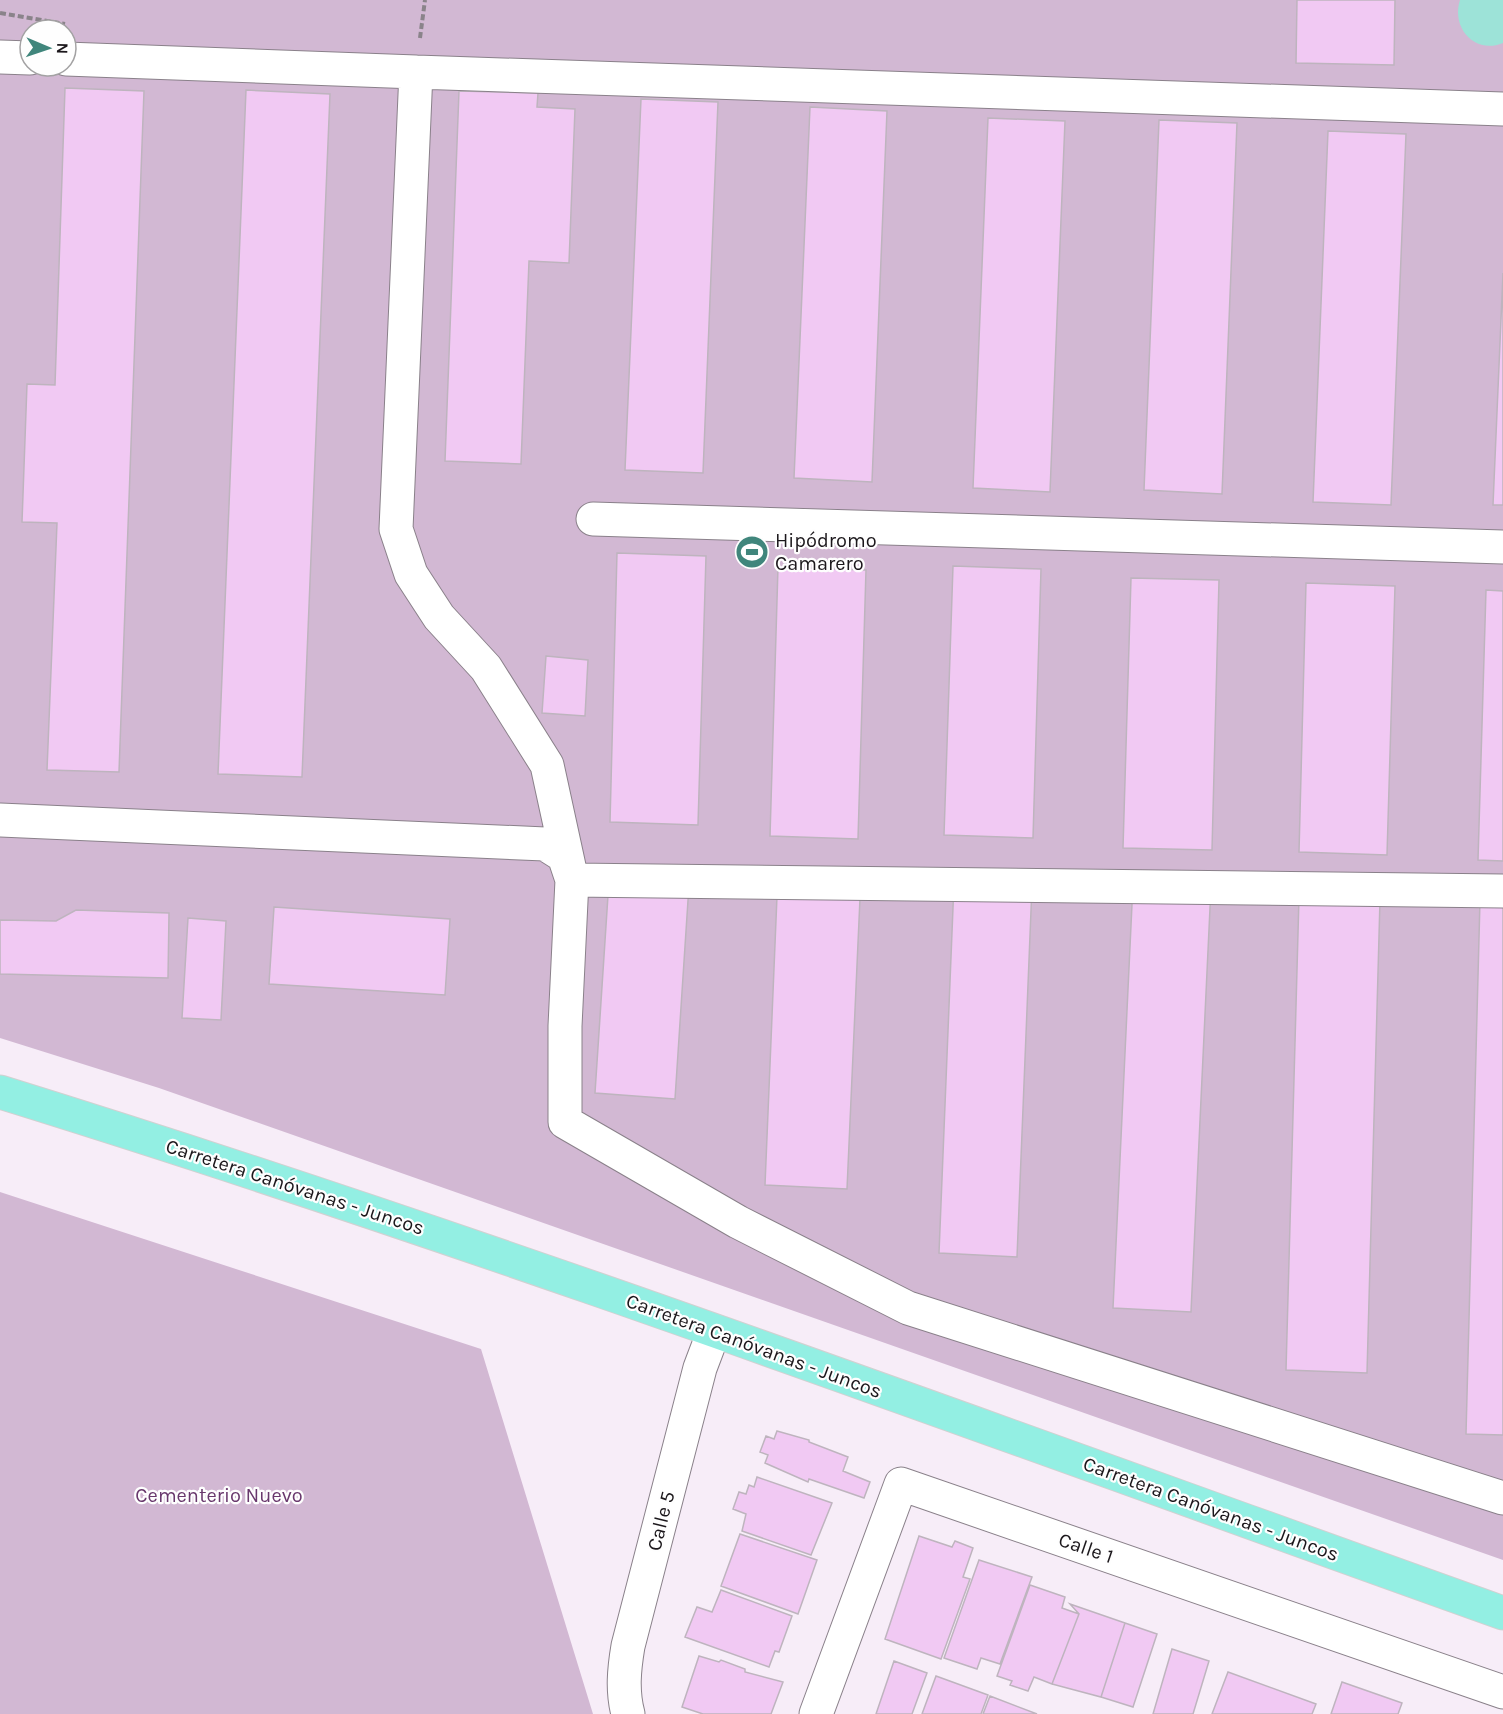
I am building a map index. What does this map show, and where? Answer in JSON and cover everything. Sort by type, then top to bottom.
[{"type":"main road","name":"Carretera Canóvanas - Juncos","points":[[0,1092],[271,1177],[714,1331],[1503,1613]]},
{"type":"street","points":[[0,57],[18,58]]},
{"type":"street","points":[[78,59],[1503,109]]},
{"type":"street","points":[[416,72],[396,529],[411,574],[440,617],[486,668],[547,765],[572,880],[565,1026],[565,1122],[738,1222],[908,1308],[1503,1498]]},
{"type":"street","points":[[593,519],[1503,547]]},
{"type":"street","points":[[0,820],[545,844],[564,856],[572,880]]},
{"type":"street","points":[[572,880],[1503,891]]},
{"type":"street","name":"Calle 5","points":[[628,1714],[624,1699],[623,1672],[628,1646],[700,1368],[714,1331]]},
{"type":"street","name":"Calle 1","points":[[816,1714],[901,1484],[1503,1692]]},
{"type":"green space","name":"Hipódromo Camarero","points":[[0,0],[1503,0],[1503,1560],[159,1088],[0,1038]]},
{"type":"green space","name":"Cementerio Nuevo","points":[[0,1192],[481,1349],[593,1714],[0,1714]]},
{"type":"shaded area","points":[[1460,0],[1503,0],[1503,43],[1492,46],[1483,45],[1467,36],[1459,20]]},
{"type":"building","points":[[1297,0],[1395,0],[1394,65],[1296,63]]},
{"type":"building","points":[[65,88],[144,91],[119,772],[47,770],[57,523],[22,522],[27,384],[55,385]]},
{"type":"building","points":[[246,90],[330,94],[302,777],[218,774]]},
{"type":"building","points":[[459,91],[538,93],[537,107],[575,109],[569,263],[529,261],[521,464],[445,461]]},
{"type":"building","points":[[641,99],[718,102],[703,473],[625,470]]},
{"type":"building","points":[[810,107],[887,111],[872,482],[794,478]]},
{"type":"building","points":[[988,118],[1065,121],[1050,492],[973,488]]},
{"type":"building","points":[[1159,120],[1237,123],[1222,494],[1144,490]]},
{"type":"building","points":[[1328,131],[1406,134],[1391,505],[1313,502]]},
{"type":"building","points":[[1503,273],[1503,505],[1493,505]]},
{"type":"building","points":[[617,553],[706,556],[698,825],[610,822]]},
{"type":"building","points":[[953,566],[1041,569],[1033,838],[944,835]]},
{"type":"building","points":[[778,567],[866,570],[858,839],[770,836]]},
{"type":"building","points":[[1131,578],[1219,580],[1212,850],[1123,848]]},
{"type":"building","points":[[1306,583],[1395,586],[1387,855],[1299,852]]},
{"type":"building","points":[[1486,590],[1503,591],[1503,861],[1478,860]]},
{"type":"building","points":[[546,656],[588,660],[585,716],[542,713]]},
{"type":"building","points":[[610,865],[690,870],[675,1099],[595,1093]]},
{"type":"building","points":[[778,872],[861,876],[847,1189],[765,1185]]},
{"type":"building","points":[[954,883],[1032,886],[1017,1257],[939,1253]]},
{"type":"building","points":[[1133,883],[1211,887],[1191,1312],[1113,1308]]},
{"type":"building","points":[[1299,897],[1380,900],[1367,1373],[1286,1370]]},
{"type":"building","points":[[1480,900],[1503,901],[1503,1435],[1466,1434]]},
{"type":"building","points":[[274,907],[450,919],[445,995],[269,984]]},
{"type":"building","points":[[76,910],[169,913],[168,978],[0,974],[0,920],[56,921]]},
{"type":"building","points":[[188,918],[226,921],[221,1020],[182,1018]]},
{"type":"building","points":[[777,1431],[809,1440],[809,1442],[848,1457],[843,1471],[870,1482],[864,1498],[809,1479],[808,1482],[765,1463],[768,1455],[760,1452],[766,1436],[774,1439]]},
{"type":"building","points":[[757,1477],[832,1503],[811,1555],[742,1531],[746,1514],[733,1509],[739,1492],[746,1494],[749,1485],[754,1487]]},
{"type":"building","points":[[740,1534],[817,1560],[798,1614],[721,1586]]},
{"type":"building","points":[[919,1536],[952,1547],[955,1541],[973,1548],[963,1577],[970,1579],[941,1659],[885,1639]]},
{"type":"building","points":[[979,1560],[1032,1577],[1000,1664],[981,1658],[977,1669],[944,1658]]},
{"type":"building","points":[[1030,1585],[1065,1597],[1062,1608],[1079,1614],[1052,1684],[1034,1677],[1028,1691],[1010,1685],[1012,1681],[997,1676]]},
{"type":"building","points":[[721,1590],[792,1616],[779,1652],[775,1651],[769,1667],[685,1637],[697,1607],[712,1612]]},
{"type":"building","points":[[1070,1604],[1125,1623],[1101,1697],[1052,1684],[1079,1614]]},
{"type":"building","points":[[1125,1623],[1157,1634],[1133,1707],[1101,1697]]},
{"type":"building","points":[[1172,1649],[1209,1661],[1193,1714],[1153,1714]]},
{"type":"building","points":[[699,1656],[719,1662],[721,1660],[745,1669],[745,1672],[783,1682],[771,1714],[703,1714],[682,1707]]},
{"type":"building","points":[[894,1661],[927,1673],[912,1714],[876,1714]]},
{"type":"building","points":[[1228,1672],[1316,1704],[1312,1714],[1212,1714]]},
{"type":"building","points":[[936,1676],[988,1695],[981,1714],[922,1714]]},
{"type":"building","points":[[1342,1682],[1402,1703],[1398,1714],[1331,1714]]},
{"type":"building","points":[[990,1696],[1037,1714],[983,1714]]},
{"type":"place","name":"Hipódromo Camarero","points":[[752,552]]}]
